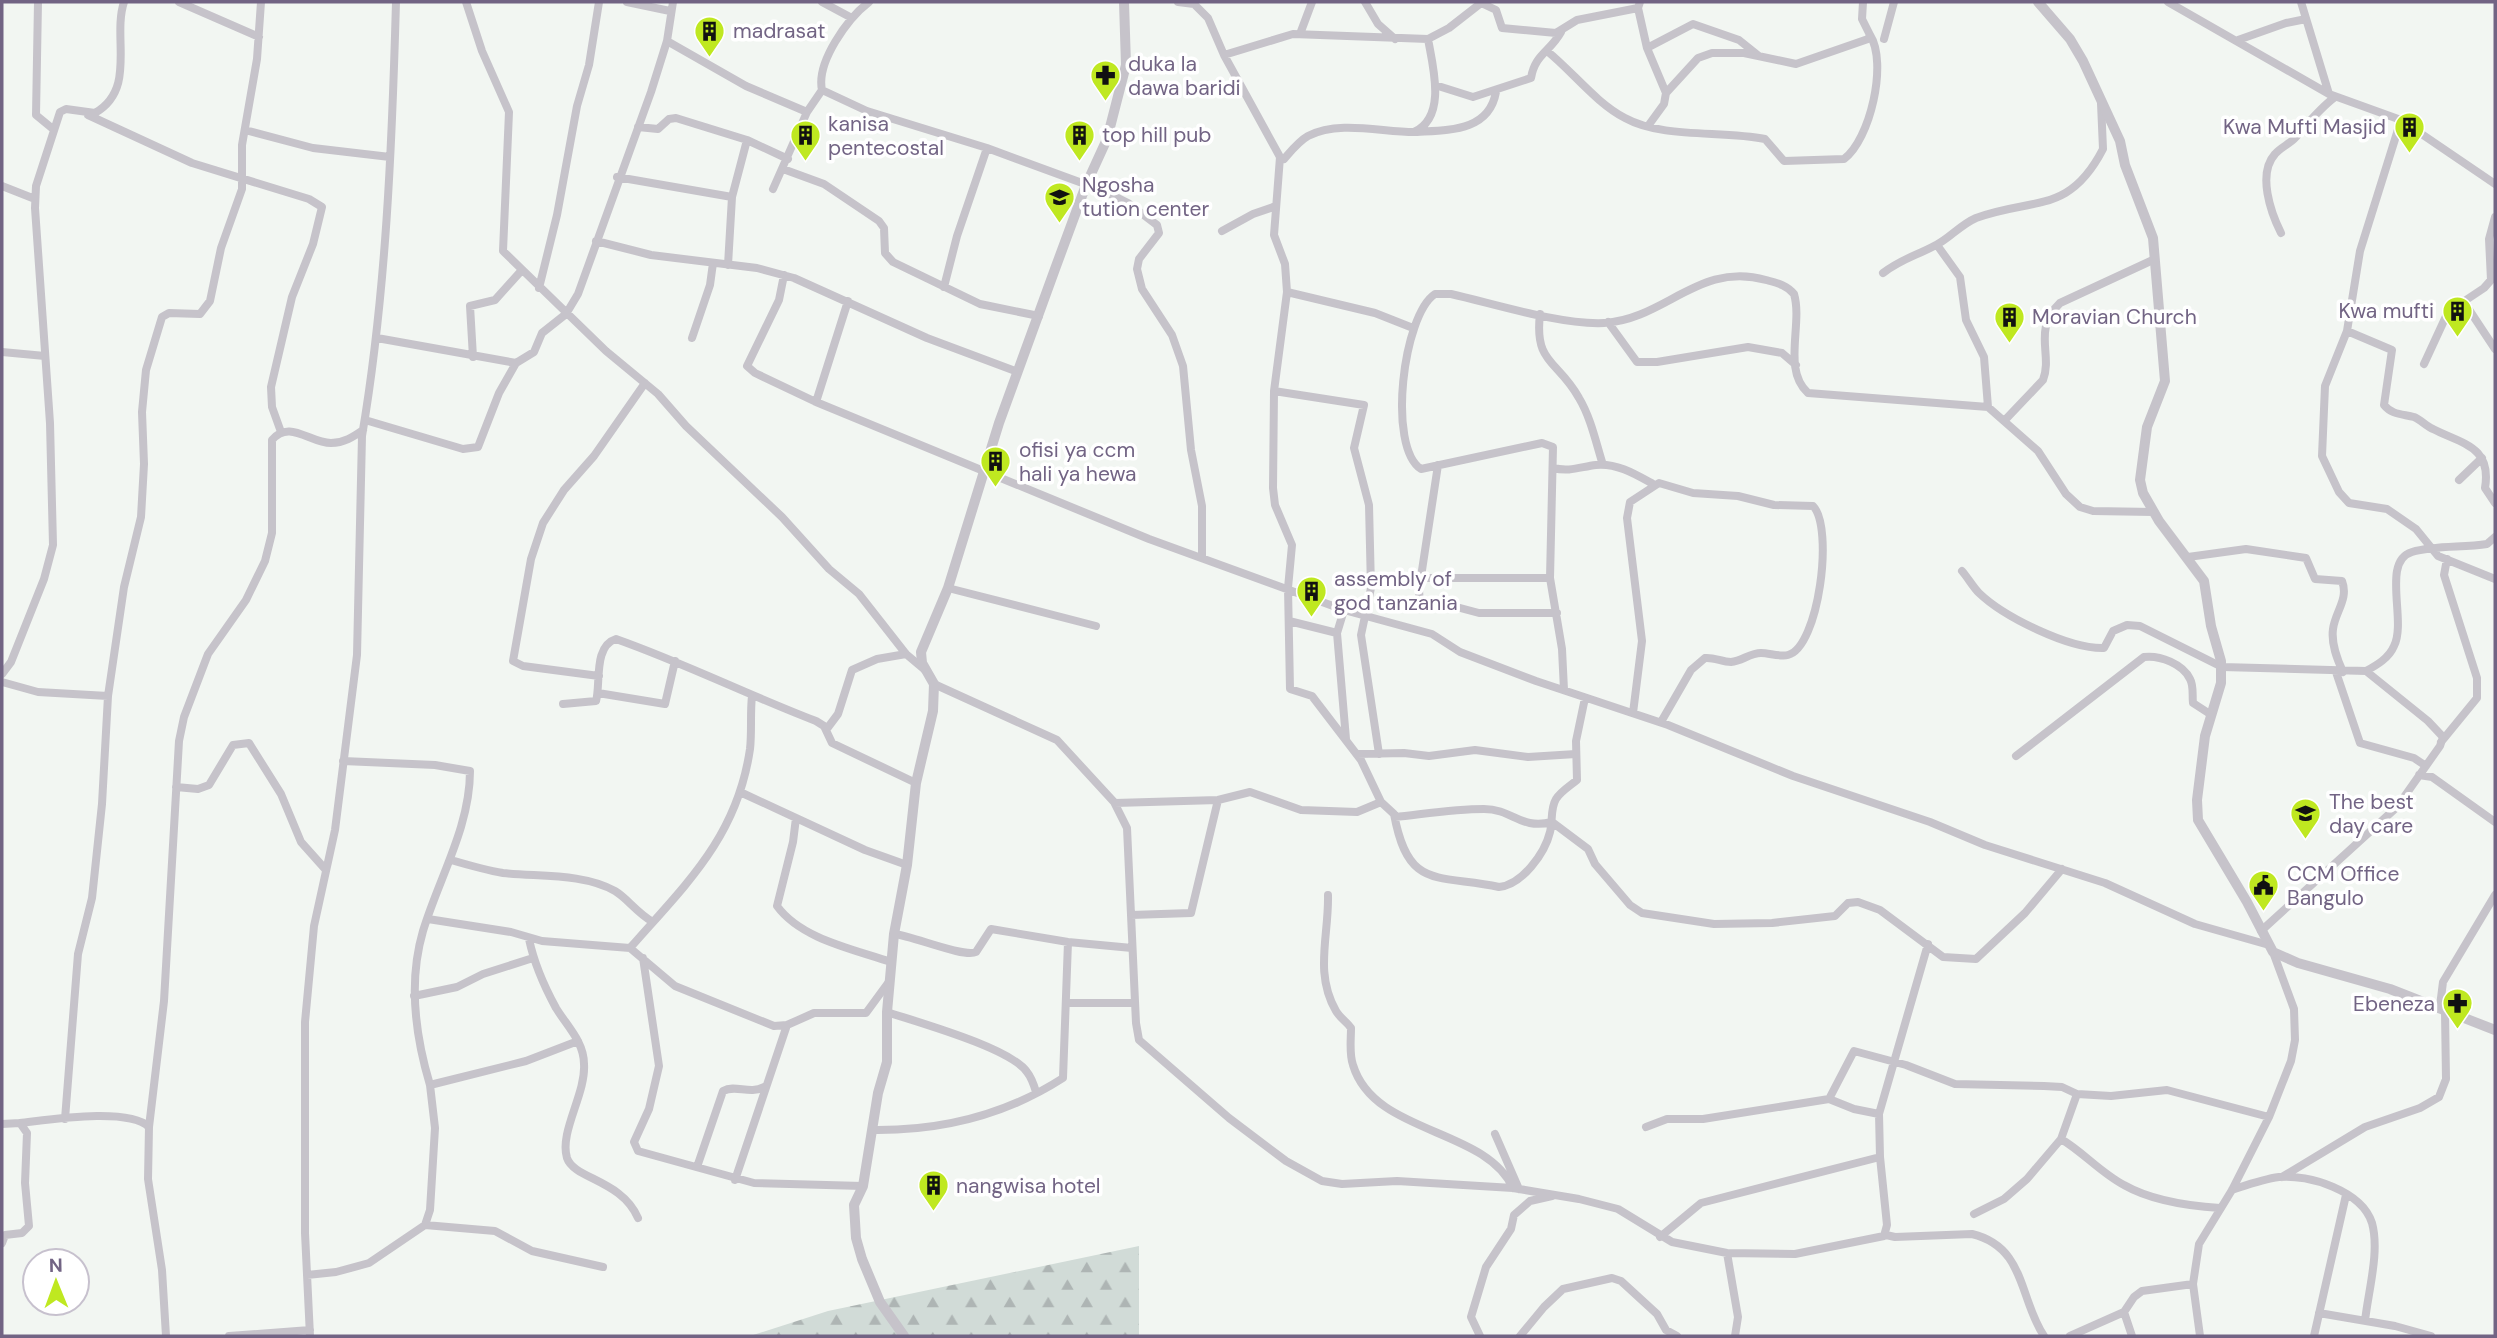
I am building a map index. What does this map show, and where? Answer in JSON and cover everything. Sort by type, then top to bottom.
[{"type":"street","points":[[38,2],[36,115],[53,129]]},
{"type":"street","points":[[86,114],[103,108],[113,97],[122,66],[121,26],[124,2]]},
{"type":"street","points":[[179,2],[259,37]]},
{"type":"street","points":[[65,1119],[78,954],[93,898],[108,696],[124,587],[141,517],[144,464],[142,412],[147,368],[164,316],[196,314],[207,307],[221,248],[243,181],[241,157],[259,37],[261,2]]},
{"type":"street","points":[[229,1336],[310,1333],[305,1022],[314,926],[335,830],[357,655],[363,430],[377,338],[390,157],[396,2]]},
{"type":"street","points":[[466,2],[482,51],[509,112],[503,251],[566,314],[645,383],[743,482],[782,517],[829,569],[859,594],[906,654],[932,679],[1056,740],[1115,803],[1127,828],[1137,1033],[1143,1044],[1223,1113],[1312,1177],[1332,1183],[1396,1181],[1516,1188],[1618,1209],[1651,1228],[1660,1237],[1682,1245],[1727,1253],[1795,1254],[1886,1235],[1983,1236],[2018,1267],[2026,1298],[2044,1336]]},
{"type":"street","points":[[539,288],[558,215],[599,2]]},
{"type":"street","points":[[365,420],[463,449],[477,448],[499,393],[516,363],[531,354],[542,333],[566,314],[578,294],[667,41],[672,6],[627,2]]},
{"type":"street","points":[[822,2],[850,17]]},
{"type":"street","points":[[772,188],[788,159],[807,112],[822,90],[821,75],[850,17],[869,2]]},
{"type":"street","points":[[904,1336],[880,1302],[859,1248],[854,1205],[863,1186],[887,1062],[887,1012],[894,934],[907,865],[916,783],[933,711],[932,679],[922,663],[921,652],[948,588],[984,470],[1018,372],[1086,185],[1107,139],[1126,65],[1125,2]]},
{"type":"street","points":[[1178,2],[1200,5],[1280,157],[1275,242],[1286,264],[1287,292],[1274,391],[1273,488],[1275,505],[1292,545],[1288,588],[1290,689],[1312,696],[1357,754],[1381,802],[1395,817],[1394,827],[1408,857],[1422,874],[1499,887],[1507,886],[1536,861],[1546,843],[1554,802],[1577,780],[1576,754],[1585,698]]},
{"type":"street","points":[[1300,34],[1312,2]]},
{"type":"street","points":[[1365,2],[1378,24],[1395,39]]},
{"type":"street","points":[[1224,55],[1286,35],[1428,39],[1449,28],[1480,2],[1496,9],[1502,29],[1561,32]]},
{"type":"street","points":[[1547,51],[1611,109],[1632,122],[1765,139],[1779,158],[1793,163],[1844,159],[1855,146],[1876,89],[1876,48],[1862,19],[1863,2]]},
{"type":"street","points":[[1884,39],[1894,2]]},
{"type":"street","points":[[2038,2],[2075,47],[2099,94],[2120,141],[2125,165],[2153,238],[2165,381],[2150,418],[2139,472],[2143,493],[2153,512],[2204,581],[2222,667],[2221,683],[2210,714],[2197,800],[2198,820],[2271,948],[2297,1025],[2291,1061],[2269,1117],[2232,1191],[2199,1244],[2193,1284],[2200,1336]]},
{"type":"street","points":[[2168,2],[2332,96],[2401,120],[2495,182]]},
{"type":"street","points":[[2301,2],[2332,96]]},
{"type":"street","points":[[1435,85],[1467,96],[1496,92],[1529,80],[1534,62],[1547,51],[1561,32],[1577,19],[1639,5],[1647,48],[1666,93]]},
{"type":"street","points":[[2238,40],[2306,19]]},
{"type":"street","points":[[1647,48],[1692,24],[1739,40],[1759,57]]},
{"type":"street","points":[[1648,126],[1664,104],[1666,93],[1698,58],[1729,51],[1788,63],[1805,62],[1868,39],[1870,35]]},
{"type":"street","points":[[1414,132],[1431,119],[1435,85],[1428,39]]},
{"type":"street","points":[[667,41],[746,86],[807,112]]},
{"type":"street","points":[[822,90],[867,111],[987,148],[1086,185],[1128,203],[1159,227],[1159,233],[1139,259],[1137,269],[1142,289],[1172,335],[1183,366],[1191,450],[1202,506],[1202,557]]},
{"type":"street","points":[[1284,159],[1304,138],[1321,132],[1347,128],[1414,132],[1447,130],[1479,120],[1491,111],[1496,92]]},
{"type":"street","points":[[1883,273],[1909,255],[1937,245],[1973,219],[1999,211],[2047,203],[2071,190],[2103,149],[2104,125],[2099,94]]},
{"type":"street","points":[[2281,233],[2274,215],[2266,169],[2275,154],[2292,142],[2310,118],[2332,96]]},
{"type":"street","points":[[2,674],[11,662],[44,579],[53,545],[35,200],[53,129],[61,111],[86,114],[192,163],[243,181],[315,201],[323,212],[292,297],[271,387],[272,407],[281,432]]},
{"type":"street","points":[[638,127],[658,129],[669,119],[676,118],[747,139],[788,159]]},
{"type":"street","points":[[2401,120],[2360,251],[2347,331],[2323,397],[2323,461],[2343,498],[2349,503],[2387,509],[2416,529],[2431,550],[2495,579]]},
{"type":"street","points":[[244,130],[313,148],[390,157]]},
{"type":"street","points":[[728,265],[732,197],[747,139]]},
{"type":"street","points":[[944,288],[957,236],[987,148]]},
{"type":"street","points":[[783,169],[824,184],[866,210],[883,225],[884,249],[889,260],[989,307],[1039,316]]},
{"type":"street","points":[[617,177],[732,197]]},
{"type":"street","points":[[2,186],[35,200]]},
{"type":"street","points":[[1222,231],[1234,223],[1276,206]]},
{"type":"street","points":[[2424,364],[2445,315],[2491,280],[2490,239],[2495,217]]},
{"type":"street","points":[[596,241],[651,255],[784,275],[927,338],[1018,372]]},
{"type":"street","points":[[1937,245],[1960,277],[1966,320],[1984,357],[1988,407]]},
{"type":"street","points":[[2005,420],[2043,380],[2047,372],[2043,337],[2053,309],[2060,303],[2155,259]]},
{"type":"street","points":[[692,338],[710,285],[713,263]]},
{"type":"street","points":[[473,357],[470,306],[495,300],[522,270]]},
{"type":"street","points":[[1564,690],[1557,614],[1550,578],[1553,447],[1547,442],[1417,467],[1405,437],[1404,373],[1413,328],[1429,298],[1441,293],[1574,321],[1608,322],[1642,312],[1722,276],[1742,274],[1785,286],[1794,294],[1796,365],[1801,386],[1808,393],[1988,407],[2038,451],[2066,494],[2080,507],[2093,511],[2153,512]]},
{"type":"street","points":[[784,275],[779,300],[747,366],[755,373],[816,402],[1149,540],[1344,610],[1432,634],[1460,652],[1585,698],[1661,722],[1793,776],[2105,883],[2195,924],[2271,948],[2311,967],[2390,989],[2495,1030]]},
{"type":"street","points":[[1287,292],[1375,313],[1413,328]]},
{"type":"street","points":[[816,402],[848,301]]},
{"type":"street","points":[[2464,302],[2495,349]]},
{"type":"street","points":[[1540,314],[1538,332],[1542,352],[1568,379],[1581,400],[1603,465]]},
{"type":"street","points":[[1608,322],[1637,362],[1657,362],[1748,347],[1782,352],[1796,365]]},
{"type":"street","points":[[2347,331],[2392,350],[2384,397],[2387,409],[2415,418],[2467,444],[2482,458],[2486,468],[2485,488],[2495,503]]},
{"type":"street","points":[[377,338],[516,363]]},
{"type":"street","points":[[2,352],[45,356]]},
{"type":"street","points":[[599,676],[523,666],[513,661],[513,652],[522,622],[531,559],[543,523],[564,490],[594,456],[645,383]]},
{"type":"street","points":[[1274,391],[1364,405],[1354,448],[1369,505],[1371,588],[1361,630],[1379,754]]},
{"type":"street","points":[[166,1336],[162,1270],[147,1169],[149,1126],[164,1001],[176,787],[184,717],[208,654],[246,600],[265,561],[272,533],[271,445],[281,432],[290,430],[331,443],[349,439],[363,430]]},
{"type":"street","points":[[2459,480],[2482,458]]},
{"type":"street","points":[[1438,465],[1419,600],[1429,608],[1450,605],[1479,613],[1557,614]]},
{"type":"street","points":[[1553,468],[1569,471],[1603,465],[1627,470],[1653,484],[1774,505],[1813,506],[1819,513],[1824,548],[1816,605],[1797,648],[1788,655],[1750,653],[1730,662],[1705,658],[1691,670],[1661,722]]},
{"type":"street","points":[[1633,713],[1642,640],[1628,509],[1630,502],[1653,484]]},
{"type":"street","points":[[1962,571],[1979,593],[1998,608],[2071,643],[2104,648],[2118,628],[2140,626],[2222,667],[2366,671],[2395,646],[2399,629],[2395,576],[2400,561],[2412,552],[2487,544],[2495,537]]},
{"type":"street","points":[[2188,557],[2260,549],[2306,558],[2315,579],[2342,582],[2344,594],[2333,630],[2335,649],[2360,743],[2414,758],[2426,766]]},
{"type":"street","points":[[2261,931],[2397,807],[2441,742],[2477,698],[2477,678],[2444,575],[2446,559]]},
{"type":"street","points":[[1422,578],[1550,578]]},
{"type":"street","points":[[948,588],[1096,626]]},
{"type":"street","points":[[1344,610],[1337,633],[1346,740]]},
{"type":"street","points":[[1289,621],[1337,633]]},
{"type":"street","points":[[563,704],[594,702],[598,692],[603,652],[612,640],[675,661],[751,696],[816,721],[826,730],[832,743],[916,783]]},
{"type":"street","points":[[826,730],[838,714],[852,670],[877,659],[906,654]]},
{"type":"street","points":[[2016,756],[2144,657],[2163,659],[2186,673],[2192,685],[2193,703],[2210,714]]},
{"type":"street","points":[[598,692],[665,704],[675,661]]},
{"type":"street","points":[[2366,671],[2428,721],[2442,737],[2441,742]]},
{"type":"street","points":[[2,682],[38,692],[108,696]]},
{"type":"street","points":[[629,948],[695,877],[708,858],[740,792],[751,745],[751,696]]},
{"type":"street","points":[[176,787],[198,789],[209,786],[233,745],[249,743],[281,794],[301,842],[326,870]]},
{"type":"street","points":[[1357,754],[1441,756],[1475,750],[1528,757],[1576,754]]},
{"type":"street","points":[[307,1275],[336,1272],[369,1263],[425,1225],[430,1210],[435,1128],[430,1085],[417,1036],[414,996],[421,941],[451,860],[470,777],[469,768],[343,761]]},
{"type":"street","points":[[2419,775],[2432,778],[2495,822]]},
{"type":"street","points":[[740,792],[907,865]]},
{"type":"street","points":[[1115,803],[1218,800],[1244,792],[1257,792],[1294,809],[1357,811],[1381,802]]},
{"type":"street","points":[[1131,915],[1191,913],[1218,800]]},
{"type":"street","points":[[1395,817],[1484,809],[1503,813],[1534,826],[1552,822],[1588,849],[1595,864],[1630,905],[1642,913],[1714,924],[1772,923],[1835,916],[1848,903],[1858,902],[1880,910],[1951,959],[1976,959],[2025,913],[2062,869]]},
{"type":"street","points":[[796,818],[791,852],[777,905],[791,922],[804,930],[891,962]]},
{"type":"street","points":[[451,860],[501,872],[566,878],[607,888],[615,891],[639,914],[653,922]]},
{"type":"street","points":[[1328,895],[1322,956],[1325,983],[1338,1014],[1351,1028],[1351,1060],[1357,1077],[1369,1095],[1382,1105],[1440,1136],[1490,1158],[1516,1188]]},
{"type":"street","points":[[2232,1191],[2283,1177],[2365,1126],[2420,1108],[2439,1097],[2446,1079],[2445,1012],[2440,1006],[2443,982],[2494,900]]},
{"type":"street","points":[[428,919],[503,930],[529,939],[629,948],[658,974],[682,989],[765,1023],[787,1025],[814,1013],[866,1013],[880,998],[889,980]]},
{"type":"street","points":[[894,934],[925,940],[966,955],[976,951],[991,929],[1068,942],[1132,948]]},
{"type":"street","points":[[529,939],[533,958],[556,1008],[578,1041],[584,1063],[583,1082],[568,1135],[568,1159],[574,1168],[624,1195],[638,1218]]},
{"type":"street","points":[[872,1130],[930,1128],[995,1114],[1065,1075],[1068,942]]},
{"type":"street","points":[[1886,1235],[1880,1157],[1880,1114],[1928,944]]},
{"type":"street","points":[[414,996],[457,987],[483,974],[533,958]]},
{"type":"street","points":[[643,958],[659,1066],[649,1109],[634,1145],[644,1154],[735,1180],[789,1186],[863,1186]]},
{"type":"street","points":[[1066,1003],[1135,1003]]},
{"type":"street","points":[[887,1012],[955,1035],[1018,1063],[1027,1071],[1036,1092]]},
{"type":"street","points":[[735,1180],[787,1025]]},
{"type":"street","points":[[430,1085],[526,1061],[578,1041]]},
{"type":"street","points":[[1829,1099],[1852,1052],[1894,1062],[1955,1084],[2062,1087],[2077,1094],[2111,1096],[2167,1090],[2269,1117]]},
{"type":"street","points":[[697,1167],[723,1091],[731,1088],[752,1092],[764,1087]]},
{"type":"street","points":[[1974,1214],[2013,1192],[2061,1139],[2077,1094]]},
{"type":"street","points":[[1646,1127],[1667,1119],[1717,1117],[1829,1099],[1854,1110],[1880,1114]]},
{"type":"street","points":[[2,1124],[113,1117],[140,1120],[149,1126]]},
{"type":"street","points":[[2,1243],[5,1235],[22,1233],[29,1226],[25,1183],[27,1133],[20,1123]]},
{"type":"street","points":[[1495,1134],[1516,1188]]},
{"type":"street","points":[[2061,1139],[2134,1190],[2170,1201],[2220,1208]]},
{"type":"street","points":[[1660,1237],[1701,1203],[1880,1157]]},
{"type":"street","points":[[2283,1177],[2307,1179],[2346,1195],[2365,1211],[2372,1225],[2372,1255],[2365,1321]]},
{"type":"street","points":[[1480,1336],[1471,1317],[1487,1263],[1511,1229],[1514,1215],[1530,1201],[1554,1195]]},
{"type":"street","points":[[2314,1336],[2346,1195]]},
{"type":"street","points":[[425,1225],[495,1231],[532,1251],[603,1267]]},
{"type":"street","points":[[1727,1253],[1738,1317],[1735,1336]]},
{"type":"street","points":[[1520,1336],[1563,1289],[1612,1278],[1620,1281],[1657,1314],[1666,1329],[1677,1336]]},
{"type":"street","points":[[2070,1336],[2124,1312],[2134,1297],[2150,1288],[2193,1284]]},
{"type":"street","points":[[2124,1312],[2132,1336]]},
{"type":"street","points":[[2319,1313],[2431,1336]]},
{"type":"green space","points":[[1139,1246],[1139,1336],[750,1336],[828,1311]]},
{"type":"place","name":"madrasat","points":[[710,58]]},
{"type":"place","name":"duka la dawa baridi","points":[[1105,103]]},
{"type":"place","name":"Kwa Mufti Masjid","points":[[2409,154]]},
{"type":"place","name":"top hill pub","points":[[1079,162]]},
{"type":"place","name":"kanisa pentecostal","points":[[805,163]]},
{"type":"place","name":"Ngosha tution center","points":[[1059,224]]},
{"type":"place","name":"Kwa mufti","points":[[2457,338]]},
{"type":"place","name":"Moravian Church","points":[[2009,344]]},
{"type":"place","name":"ofisi ya ccm hali ya hewa","points":[[996,489]]},
{"type":"place","name":"assembly of god tanzania","points":[[1311,618]]},
{"type":"place","name":"The best day care","points":[[2306,841]]},
{"type":"place","name":"CCM Office Bangulo","points":[[2264,913]]},
{"type":"place","name":"Ebeneza","points":[[2458,1031]]},
{"type":"place","name":"nangwisa hotel","points":[[933,1213]]}]
